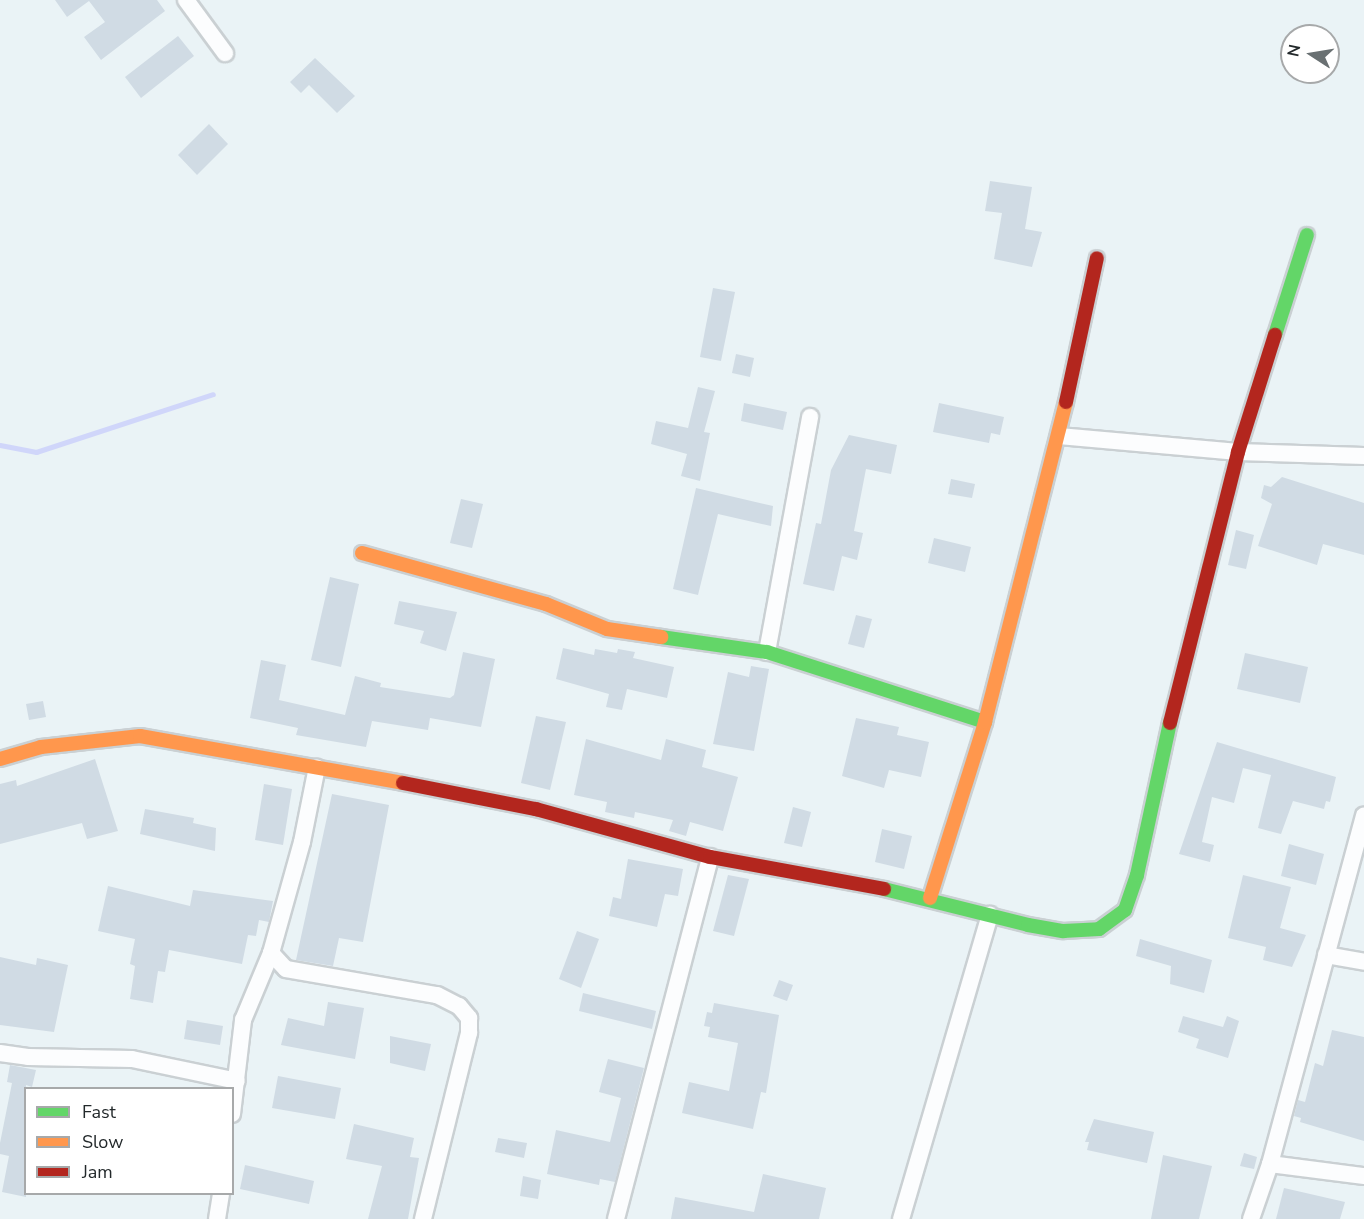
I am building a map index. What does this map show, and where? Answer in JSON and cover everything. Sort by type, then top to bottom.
[{"type":"street","points":[[186,0],[225,53]]},
{"type":"street","points":[[0,759],[41,747],[140,736],[536,809],[711,857],[930,898],[990,915],[1063,931],[1099,929],[1125,910],[1137,875],[1155,785],[1238,452],[1307,235]]},
{"type":"street","points":[[930,898],[985,722],[1059,436],[1097,258]]},
{"type":"street","points":[[767,652],[810,417]]},
{"type":"street","points":[[1059,436],[1238,452],[1364,456]]},
{"type":"street","points":[[362,553],[546,604],[607,628],[767,652],[985,722]]},
{"type":"street","points":[[234,1101],[243,1020],[271,953],[302,842],[317,767]]},
{"type":"street","points":[[1251,1219],[1270,1164],[1364,815]]},
{"type":"street","points":[[616,1219],[711,857]]},
{"type":"street","points":[[901,1219],[990,915]]},
{"type":"street","points":[[271,953],[286,969],[437,995],[459,1006],[469,1018],[467,1044],[423,1219]]},
{"type":"street","points":[[1326,955],[1364,962]]},
{"type":"street","points":[[0,1053],[132,1059],[237,1081]]},
{"type":"street","points":[[1270,1164],[1364,1176]]},
{"type":"street","points":[[217,1219],[222,1195]]},
{"type":"building","points":[[55,0],[157,0],[165,11],[101,60],[84,37],[105,22],[89,1],[67,17]]},
{"type":"building","points":[[178,36],[194,56],[141,98],[125,77]]},
{"type":"building","points":[[315,58],[355,96],[337,113],[309,85],[301,93],[290,82]]},
{"type":"building","points":[[209,124],[228,144],[197,175],[178,155]]},
{"type":"building","points":[[990,181],[1032,187],[1025,229],[1042,232],[1032,267],[994,259],[1002,213],[985,211]]},
{"type":"building","points":[[713,288],[735,292],[721,361],[700,357]]},
{"type":"building","points":[[736,354],[754,358],[750,377],[732,373]]},
{"type":"building","points":[[698,387],[715,391],[704,432],[710,433],[700,481],[681,476],[687,454],[651,444],[656,421],[688,428]]},
{"type":"building","points":[[744,403],[787,412],[783,430],[741,421]]},
{"type":"building","points":[[939,403],[1004,417],[1000,435],[991,433],[989,443],[933,432]]},
{"type":"building","points":[[849,435],[897,445],[891,474],[866,469],[854,531],[863,533],[857,560],[842,556],[834,591],[803,584],[816,523],[821,524],[831,470]]},
{"type":"building","points":[[1282,477],[1364,503],[1364,555],[1323,544],[1317,565],[1258,546],[1272,504],[1261,498],[1264,485],[1271,487]]},
{"type":"building","points":[[951,479],[975,484],[972,498],[948,494]]},
{"type":"building","points":[[696,488],[773,506],[771,526],[718,514],[698,595],[673,589]]},
{"type":"building","points":[[461,499],[483,504],[472,548],[450,543]]},
{"type":"building","points":[[1236,530],[1254,535],[1246,569],[1228,565]]},
{"type":"building","points":[[934,538],[971,547],[965,572],[928,563]]},
{"type":"building","points":[[330,577],[359,584],[341,667],[311,660]]},
{"type":"building","points":[[399,601],[457,612],[446,651],[420,643],[424,631],[394,624]]},
{"type":"building","points":[[856,615],[872,619],[864,648],[848,644]]},
{"type":"building","points":[[563,648],[594,655],[595,649],[617,653],[618,649],[635,652],[633,658],[674,667],[667,698],[627,689],[622,710],[606,707],[609,694],[556,679]]},
{"type":"building","points":[[463,652],[495,659],[481,727],[430,718],[428,730],[372,721],[366,747],[296,735],[298,728],[250,718],[261,660],[286,665],[279,700],[345,715],[355,676],[381,683],[380,687],[450,698],[454,695]]},
{"type":"building","points":[[1245,653],[1308,667],[1300,703],[1237,689]]},
{"type":"building","points":[[751,666],[769,669],[754,751],[713,744],[728,672],[749,677]]},
{"type":"building","points":[[43,701],[46,717],[29,720],[26,704]]},
{"type":"building","points":[[536,716],[566,722],[550,790],[521,783]]},
{"type":"building","points":[[856,718],[899,727],[897,735],[929,742],[921,777],[889,770],[884,788],[842,776]]},
{"type":"building","points":[[586,739],[661,760],[666,739],[706,750],[702,767],[738,777],[723,831],[690,822],[686,836],[669,831],[673,820],[635,812],[634,818],[605,812],[607,802],[574,795]]},
{"type":"building","points":[[1217,742],[1336,777],[1330,802],[1326,801],[1324,809],[1293,801],[1281,834],[1258,828],[1271,775],[1243,768],[1234,803],[1212,797],[1202,842],[1214,845],[1210,862],[1179,854]]},
{"type":"building","points":[[95,759],[118,831],[87,839],[82,823],[0,844],[0,784],[16,780],[17,786]]},
{"type":"building","points":[[264,784],[292,789],[283,845],[255,840]]},
{"type":"building","points":[[332,794],[389,805],[363,942],[339,938],[333,966],[296,960]]},
{"type":"building","points":[[793,807],[811,812],[802,847],[784,843]]},
{"type":"building","points":[[145,809],[194,818],[193,823],[216,828],[215,851],[140,834]]},
{"type":"building","points":[[882,829],[912,836],[904,869],[875,862]]},
{"type":"building","points":[[1289,844],[1324,854],[1316,885],[1281,876]]},
{"type":"building","points":[[628,859],[683,869],[678,896],[665,894],[657,927],[609,916],[613,897],[621,899]]},
{"type":"building","points":[[728,875],[749,879],[734,936],[713,931]]},
{"type":"building","points":[[1243,875],[1291,887],[1280,928],[1306,935],[1292,967],[1263,960],[1266,947],[1228,938]]},
{"type":"building","points":[[108,886],[190,906],[193,890],[273,901],[269,922],[259,920],[256,936],[248,935],[242,964],[169,950],[165,972],[158,971],[153,1003],[130,999],[135,966],[130,964],[135,939],[98,931]]},
{"type":"building","points":[[577,931],[599,939],[581,988],[559,979]]},
{"type":"building","points":[[1140,939],[1212,960],[1204,993],[1170,984],[1171,966],[1136,956]]},
{"type":"building","points":[[0,957],[36,965],[37,958],[68,965],[54,1032],[0,1025]]},
{"type":"building","points":[[779,980],[793,985],[787,1001],[773,996]]},
{"type":"building","points":[[583,993],[656,1011],[652,1029],[579,1011]]},
{"type":"building","points":[[328,1002],[364,1008],[355,1059],[281,1045],[288,1018],[324,1026]]},
{"type":"building","points":[[714,1003],[779,1015],[766,1093],[761,1092],[753,1129],[682,1113],[689,1082],[729,1091],[738,1043],[708,1037],[710,1027],[704,1026],[707,1012],[712,1013]]},
{"type":"building","points":[[1183,1016],[1223,1027],[1227,1016],[1239,1021],[1228,1058],[1196,1048],[1199,1039],[1178,1032]]},
{"type":"building","points":[[187,1020],[223,1026],[220,1045],[184,1039]]},
{"type":"building","points":[[1332,1030],[1364,1037],[1364,1141],[1300,1122],[1301,1118],[1294,1116],[1298,1100],[1305,1102],[1315,1063],[1323,1066]]},
{"type":"building","points":[[390,1036],[431,1044],[425,1071],[390,1063]]},
{"type":"building","points":[[608,1059],[644,1068],[615,1182],[600,1179],[599,1185],[547,1174],[556,1130],[610,1142],[621,1098],[599,1092]]},
{"type":"building","points":[[10,1065],[36,1070],[32,1087],[26,1085],[24,1087],[24,1195],[26,1197],[2,1192],[9,1156],[0,1154],[0,1143],[12,1083],[7,1082]]},
{"type":"building","points":[[278,1076],[341,1088],[335,1119],[272,1108]]},
{"type":"building","points":[[1094,1119],[1154,1132],[1147,1163],[1087,1150],[1089,1142],[1085,1142]]},
{"type":"building","points":[[354,1124],[414,1138],[410,1157],[419,1158],[408,1219],[368,1219],[382,1166],[346,1159]]},
{"type":"building","points":[[498,1138],[527,1143],[524,1158],[495,1152]]},
{"type":"building","points":[[1244,1153],[1257,1157],[1254,1169],[1240,1166]]},
{"type":"building","points":[[1163,1155],[1212,1166],[1199,1219],[1151,1219]]},
{"type":"building","points":[[245,1165],[314,1181],[309,1204],[240,1189]]},
{"type":"building","points":[[763,1174],[826,1188],[819,1219],[671,1219],[675,1197],[754,1212]]},
{"type":"building","points":[[523,1176],[541,1180],[538,1199],[520,1196]]},
{"type":"building","points":[[1284,1188],[1345,1202],[1340,1219],[1276,1219]]},
{"type":"waterway","points":[[0,445],[36,452],[213,394]]},
{"type":"traffic: fast","points":[[1275,335],[1307,235]]},
{"type":"traffic: fast","points":[[661,637],[767,652],[985,722]]},
{"type":"traffic: fast","points":[[884,889],[1028,925],[1063,931],[1099,929],[1125,910],[1137,875],[1170,723]]},
{"type":"traffic: slow","points":[[930,898],[985,722],[1066,402]]},
{"type":"traffic: slow","points":[[362,553],[546,604],[607,629],[661,637]]},
{"type":"traffic: slow","points":[[0,759],[41,747],[140,736],[403,783]]},
{"type":"traffic: jam","points":[[1066,402],[1097,258]]},
{"type":"traffic: jam","points":[[1170,723],[1238,452],[1275,335]]},
{"type":"traffic: jam","points":[[403,783],[536,809],[710,857],[884,889]]}]
